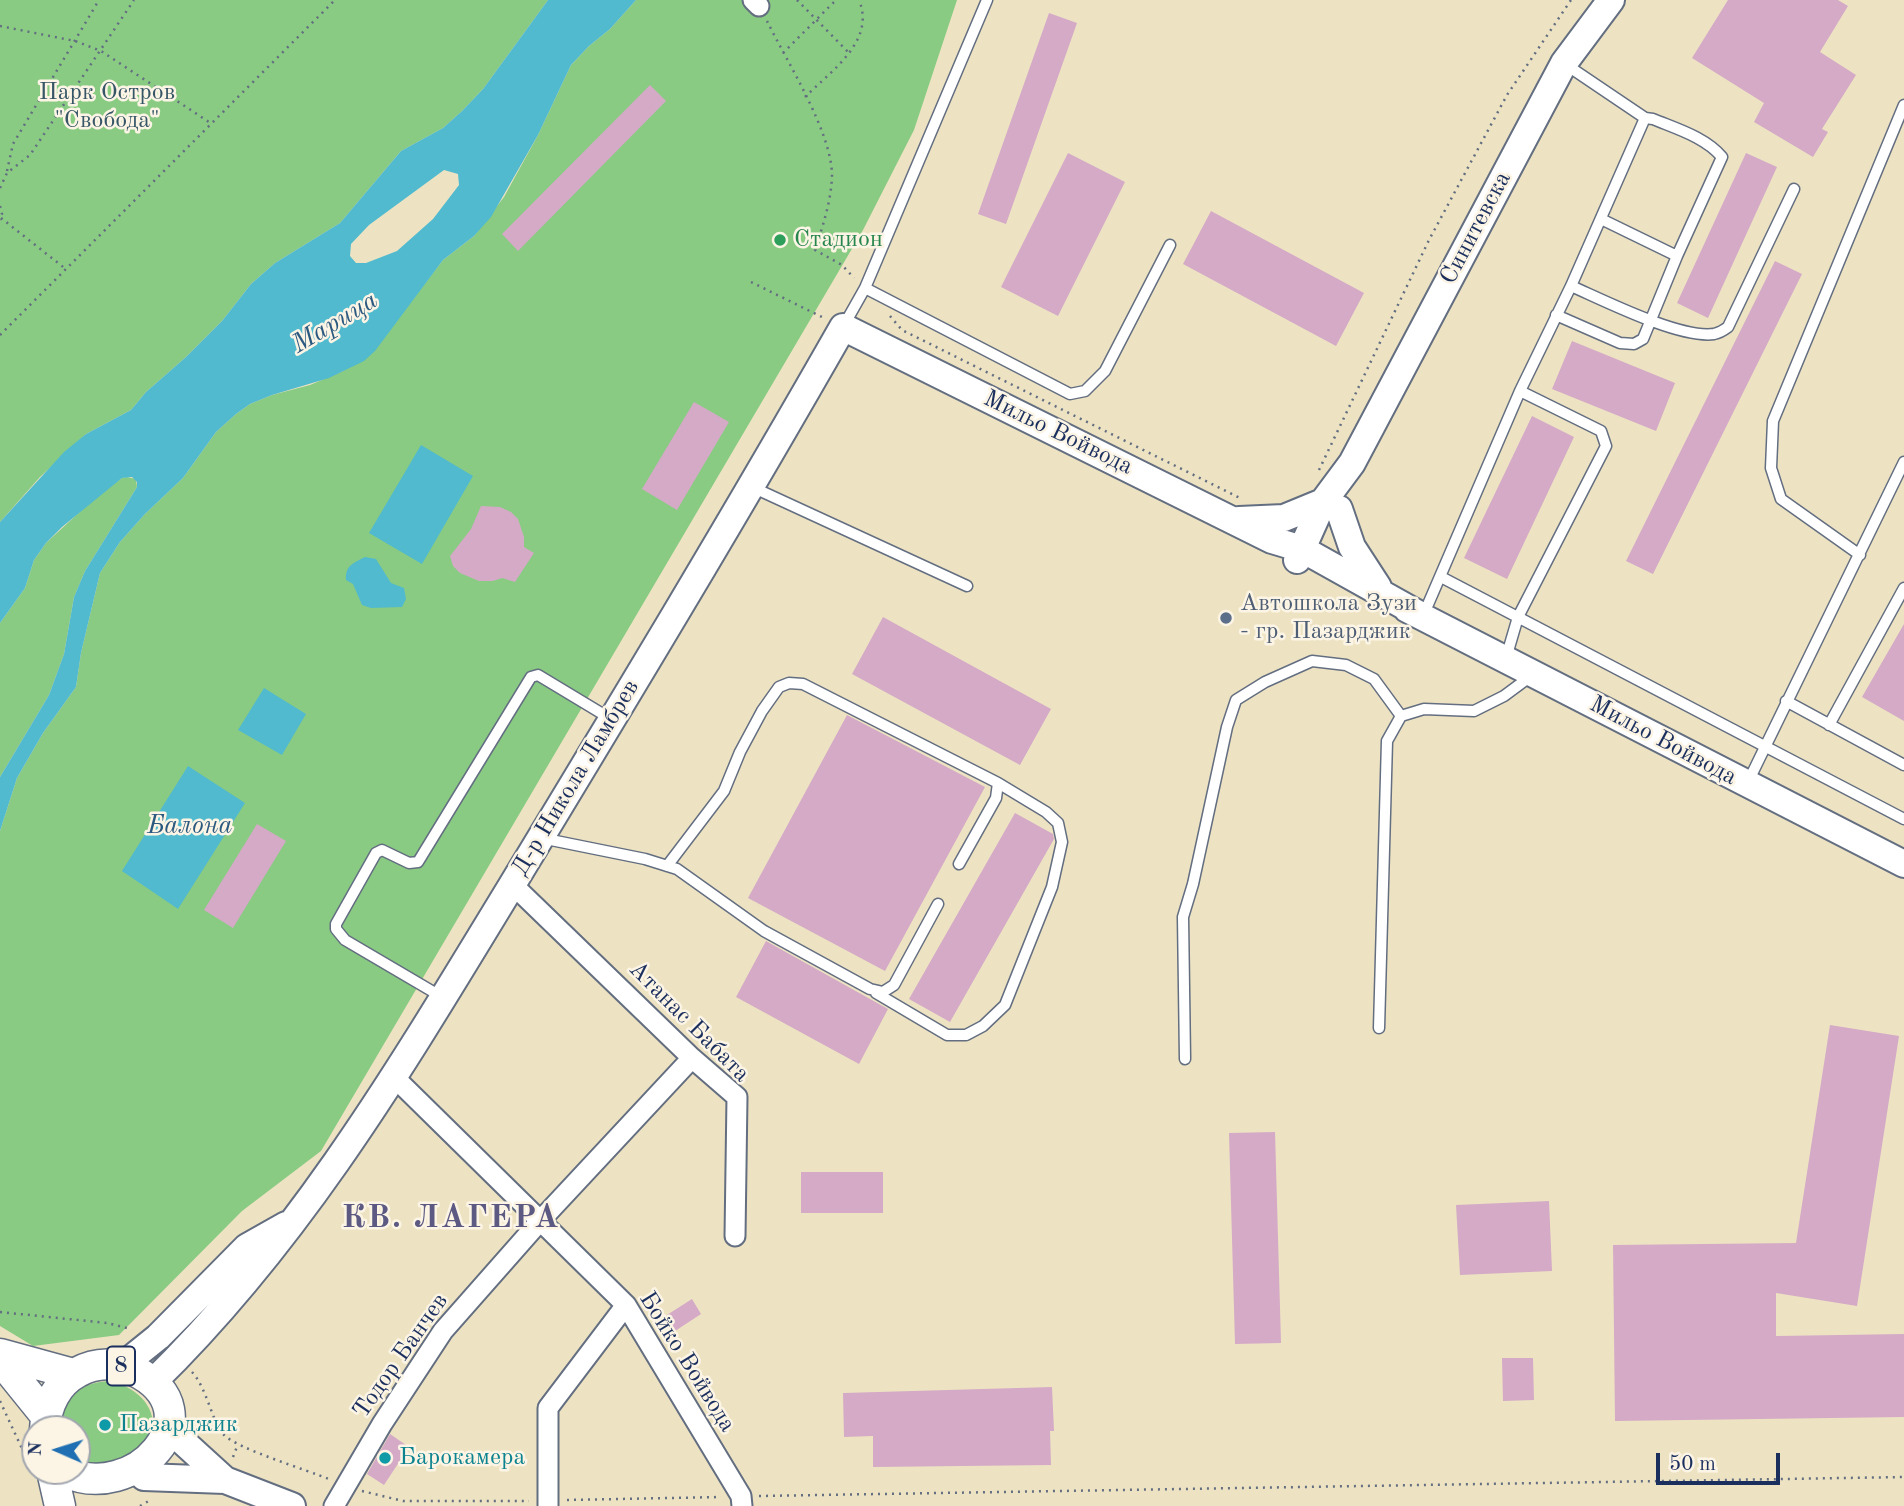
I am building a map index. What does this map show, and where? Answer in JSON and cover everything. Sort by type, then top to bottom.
[{"type":"main road","name":"8","points":[[0,1356],[73,1374]]},
{"type":"main road","name":"8","points":[[0,1356],[41,1415]]},
{"type":"main road","name":"8","points":[[48,1415],[55,1392],[73,1374],[92,1366],[122,1366],[133,1370],[152,1384],[167,1409],[169,1429]]},
{"type":"main road","points":[[86,1485],[127,1490],[162,1456],[169,1429]]},
{"type":"main road","points":[[49,1485],[60,1506]]},
{"type":"street","name":"Синитевска","points":[[1307,559],[1352,463],[1564,63],[1607,1]]},
{"type":"street","name":"Д-р Никола Ламбрев","points":[[152,1384],[178,1359],[262,1264],[320,1188],[394,1077],[752,487],[843,327]]},
{"type":"street","name":"Мильо Войвода","points":[[843,327],[1240,511],[1272,540],[1307,559],[1506,658],[1904,864]]},
{"type":"street","points":[[1240,511],[1255,521],[1284,518],[1331,505],[1359,560],[1381,591]]},
{"type":"street","name":"Мильо Войвода","points":[[1307,559],[1381,591],[1422,616]]},
{"type":"street","name":"Атанас Бабата","points":[[512,884],[692,1058],[737,1097],[735,1236]]},
{"type":"street","name":"Тодор Банчев","points":[[334,1506],[443,1331],[540,1221],[692,1058]]},
{"type":"street","name":"Бойко Войвода","points":[[394,1077],[626,1305],[742,1501]]},
{"type":"street","name":"Д-р Никола Ламбрев","points":[[122,1366],[158,1337],[247,1247],[294,1220]]},
{"type":"street","points":[[548,1503],[548,1408],[626,1305]]},
{"type":"street","points":[[169,1429],[225,1480],[291,1506]]},
{"type":"street","points":[[127,1490],[225,1480]]},
{"type":"lane","points":[[843,327],[865,288],[988,0]]},
{"type":"lane","points":[[1556,315],[1620,343],[1634,344],[1643,338],[1722,158],[1714,148],[1703,141],[1653,118],[1645,118],[1564,63]]},
{"type":"lane","points":[[1860,555],[1781,499],[1771,468],[1773,421],[1904,105]]},
{"type":"lane","points":[[1422,616],[1520,391],[1571,286],[1645,118]]},
{"type":"lane","points":[[1571,286],[1650,321],[1701,334],[1716,334],[1728,327],[1794,189]]},
{"type":"lane","points":[[1601,219],[1677,256]]},
{"type":"lane","points":[[865,288],[1069,394],[1085,391],[1105,371],[1170,245]]},
{"type":"lane","points":[[1506,658],[1518,618],[1606,446],[1601,431],[1520,391]]},
{"type":"lane","points":[[1747,785],[1904,463]]},
{"type":"lane","points":[[752,487],[967,586]]},
{"type":"lane","points":[[1441,577],[1904,819]]},
{"type":"lane","points":[[1829,724],[1904,588]]},
{"type":"lane","points":[[1185,1059],[1183,917],[1193,884],[1227,727],[1236,700],[1265,682],[1312,661],[1346,665],[1374,679],[1401,716]]},
{"type":"lane","points":[[1379,1028],[1388,741],[1401,716],[1424,709],[1474,711],[1504,696],[1534,673]]},
{"type":"lane","points":[[444,998],[345,940],[336,929],[336,924],[376,853],[386,850],[409,863],[418,862],[528,680],[534,675],[612,719]]},
{"type":"lane","points":[[541,838],[645,859],[667,866],[677,869],[764,931],[947,1035],[966,1035],[983,1026],[1005,1005],[1052,887],[1062,842],[1058,824],[1046,812],[998,783],[803,684],[789,683],[779,687],[762,711],[740,752],[724,791],[667,866]]},
{"type":"lane","points":[[1786,701],[1904,765]]},
{"type":"lane","points":[[959,864],[996,798],[998,783]]},
{"type":"lane","points":[[870,989],[883,992],[894,985],[937,905]]},
{"type":"path","points":[[0,188],[7,173],[13,144],[99,0]]},
{"type":"path","points":[[7,173],[30,155],[134,0]]},
{"type":"path","points":[[0,335],[335,0]]},
{"type":"path","points":[[797,0],[849,53]]},
{"type":"path","points":[[783,53],[836,0]]},
{"type":"path","points":[[805,97],[849,53],[863,30],[863,9],[859,0]]},
{"type":"path","points":[[1317,474],[1429,240],[1507,95],[1571,0]]},
{"type":"path","points":[[756,3],[823,130],[832,173],[829,206],[815,250],[842,265],[902,330],[1240,511]]},
{"type":"path","points":[[0,26],[75,41],[101,51],[212,124]]},
{"type":"path","points":[[0,206],[0,219],[67,270]]},
{"type":"path","points":[[751,282],[843,327]]},
{"type":"path","points":[[0,1312],[107,1323],[158,1337]]},
{"type":"path","points":[[178,1359],[196,1377],[222,1434],[238,1444],[346,1485],[402,1501],[742,1501],[1904,1477]]},
{"type":"path","points":[[0,1401],[21,1436]]},
{"type":"green space","name":"Парк Остров \"Свобода\"","points":[[0,0],[548,0],[483,89],[462,111],[443,128],[401,151],[340,223],[275,263],[251,284],[222,321],[146,392],[131,410],[86,434],[40,477],[0,522]]},
{"type":"green space","points":[[636,0],[957,0],[914,130],[863,230],[321,1151],[242,1211],[119,1335],[33,1346],[0,1326],[0,831],[17,778],[43,733],[76,687],[81,653],[100,573],[120,542],[183,478],[216,432],[250,404],[310,385],[343,371],[413,299],[443,260],[474,236],[504,197],[538,135],[571,65],[610,29]]},
{"type":"green space","points":[[127,477],[136,479],[137,487],[85,571],[74,597],[64,654],[49,695],[0,777],[0,623],[25,588],[34,560],[46,543],[96,497]]},
{"type":"green space","points":[[110,1381],[128,1388],[147,1405],[153,1422],[153,1432],[140,1463],[91,1466],[91,1415],[62,1415],[68,1400],[74,1394],[99,1382]]},
{"type":"water","name":"Марица","points":[[548,0],[636,0],[610,29],[571,65],[538,135],[491,217],[474,236],[443,260],[375,351],[364,361],[329,378],[272,395],[250,404],[236,414],[216,432],[183,478],[120,542],[100,573],[81,653],[76,687],[43,733],[17,778],[0,831],[0,777],[49,695],[64,654],[74,597],[85,571],[137,487],[137,482],[132,477],[122,478],[46,543],[34,560],[25,588],[0,623],[0,522],[64,452],[86,434],[131,410],[146,392],[222,321],[251,284],[275,263],[340,223],[401,151],[443,128],[483,89]],"holes":[[[444,170],[458,174],[459,185],[433,219],[397,251],[366,263],[356,263],[350,256],[351,244],[369,225]]]},
{"type":"water","points":[[421,445],[473,476],[422,564],[369,533]]},
{"type":"water","points":[[365,557],[376,559],[391,583],[404,588],[406,599],[402,607],[371,608],[362,605],[353,584],[346,580],[346,575],[351,565]]},
{"type":"water","name":"Балона","points":[[264,688],[306,714],[282,755],[238,730]]},
{"type":"water","name":"Балона","points":[[188,766],[245,803],[178,909],[122,871]]},
{"type":"building","points":[[1728,0],[1838,0],[1848,6],[1820,52],[1856,75],[1822,129],[1828,132],[1813,157],[1754,122],[1764,103],[1692,58]]},
{"type":"building","points":[[1049,13],[1077,23],[1006,224],[978,214]]},
{"type":"building","points":[[650,85],[666,101],[518,251],[502,234]]},
{"type":"building","points":[[1068,153],[1125,182],[1058,316],[1001,287]]},
{"type":"building","points":[[1746,153],[1777,167],[1708,318],[1677,303]]},
{"type":"building","points":[[1211,211],[1364,293],[1336,346],[1183,264]]},
{"type":"building","points":[[1775,261],[1802,274],[1653,574],[1626,561]]},
{"type":"building","points":[[1572,341],[1675,383],[1656,431],[1552,389]]},
{"type":"building","points":[[694,402],[729,422],[677,510],[642,489]]},
{"type":"building","points":[[1532,416],[1574,437],[1507,579],[1464,558]]},
{"type":"building","points":[[481,506],[500,507],[511,512],[518,519],[524,547],[534,553],[515,582],[502,578],[479,581],[460,573],[453,566],[450,556],[471,529]]},
{"type":"building","points":[[883,617],[1051,709],[1020,765],[852,674]]},
{"type":"building","points":[[1904,624],[1904,721],[1862,697]]},
{"type":"building","points":[[847,715],[985,787],[885,971],[748,898]]},
{"type":"building","points":[[1015,813],[1053,834],[1054,839],[950,1022],[909,999]]},
{"type":"building","points":[[257,824],[286,841],[233,928],[204,910]]},
{"type":"building","points":[[766,941],[888,1009],[859,1064],[736,997]]},
{"type":"building","points":[[1830,1025],[1899,1036],[1857,1306],[1776,1293],[1776,1336],[1904,1334],[1904,1417],[1615,1421],[1613,1245],[1796,1243]]},
{"type":"building","points":[[1275,1132],[1281,1343],[1235,1344],[1229,1133]]},
{"type":"building","points":[[801,1172],[883,1172],[883,1213],[801,1213]]},
{"type":"building","points":[[1549,1201],[1552,1271],[1460,1275],[1456,1205]]},
{"type":"building","points":[[692,1299],[701,1314],[669,1335],[659,1320]]},
{"type":"building","points":[[1502,1358],[1533,1358],[1534,1400],[1503,1401]]},
{"type":"building","points":[[1052,1387],[1054,1431],[1050,1431],[1051,1465],[873,1467],[873,1436],[844,1437],[843,1393]]},
{"type":"building","name":"Барокамера","points":[[390,1434],[409,1447],[384,1485],[367,1474]]},
{"type":"place","name":"Стадион","points":[[780,240]]},
{"type":"place","name":"Автошкола Зузи - гр. Пазарджик","points":[[1226,618]]},
{"type":"place","name":"Пазарджик","points":[[105,1425]]},
{"type":"place","name":"Барокамера","points":[[385,1458]]},
{"type":"district","name":"КВ. ЛАГЕРА","points":[[451,1219]]}]
